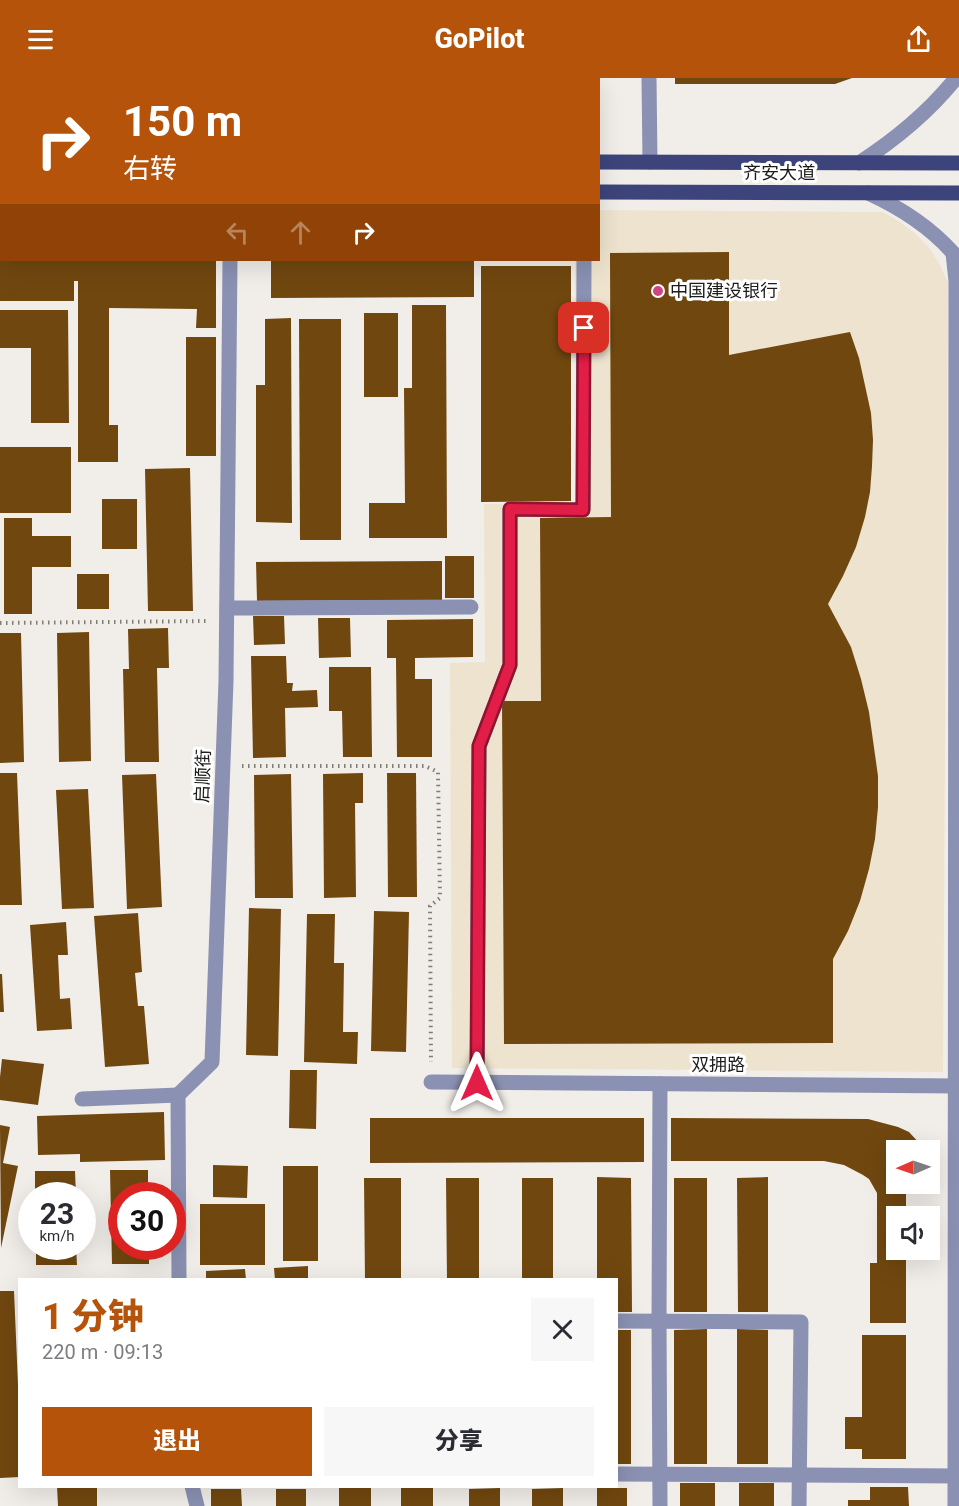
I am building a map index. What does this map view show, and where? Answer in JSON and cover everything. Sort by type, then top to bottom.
[{"type":"main road","name":"齐安大道","points":[[600,162],[959,163]]},
{"type":"main road","name":"齐安大道","points":[[600,192],[959,193]]},
{"type":"street","points":[[649,78],[650,162]]},
{"type":"street","points":[[859,163],[886,146],[912,125],[955,79]]},
{"type":"street","points":[[868,193],[913,218],[933,233],[956,257],[957,1476],[955,1506]]},
{"type":"street","name":"启顺街","points":[[177,1095],[212,1062],[223,766],[230,261]]},
{"type":"street","points":[[477,1083],[479,746],[510,665],[510,509],[583,510],[584,261]]},
{"type":"street","points":[[226,614],[471,607]]},
{"type":"street","name":"双拥路","points":[[431,1082],[957,1086]]},
{"type":"street","points":[[660,1084],[660,1506]]},
{"type":"street","points":[[82,1099],[177,1095],[179,1278]]},
{"type":"street","points":[[618,1320],[801,1322],[799,1506]]},
{"type":"street","points":[[618,1474],[957,1476]]},
{"type":"street","points":[[192,1488],[197,1506]]},
{"type":"path","points":[[0,623],[226,614]]},
{"type":"path","points":[[223,766],[425,765],[438,772],[440,898],[429,906],[431,1082]]},
{"type":"shaded area","points":[[600,210],[883,212],[916,234],[930,249],[948,282],[943,1072],[452,1068],[450,663],[485,662],[484,504],[576,503],[575,261],[600,261]]},
{"type":"building","points":[[675,78],[852,78],[835,84],[675,84]]},
{"type":"building","points":[[729,252],[729,355],[850,332],[859,358],[871,413],[872,466],[865,517],[856,547],[828,604],[851,647],[861,679],[869,712],[878,776],[875,839],[869,869],[848,931],[833,959],[833,1043],[504,1044],[502,701],[541,701],[540,518],[611,517],[610,253]]},
{"type":"building","points":[[0,261],[216,261],[216,328],[196,328],[197,309],[109,308],[109,425],[118,425],[118,462],[78,462],[78,281],[74,281],[74,301],[0,301]]},
{"type":"building","points":[[271,261],[474,261],[474,297],[271,298]]},
{"type":"building","points":[[481,266],[571,266],[571,501],[481,502]]},
{"type":"building","points":[[412,305],[446,305],[447,538],[369,538],[369,503],[405,503],[404,388],[412,388]]},
{"type":"building","points":[[0,310],[68,310],[69,423],[31,423],[31,348],[0,348]]},
{"type":"building","points":[[364,313],[398,313],[398,397],[364,397]]},
{"type":"building","points":[[291,318],[292,523],[256,522],[256,385],[265,385],[265,319]]},
{"type":"building","points":[[299,319],[341,319],[341,540],[300,540]]},
{"type":"building","points":[[186,337],[216,337],[216,456],[186,456]]},
{"type":"building","points":[[0,447],[71,447],[71,513],[0,513]]},
{"type":"building","points":[[190,468],[193,611],[148,611],[145,469]]},
{"type":"building","points":[[102,499],[137,499],[137,549],[102,549]]},
{"type":"building","points":[[4,518],[32,518],[32,536],[71,536],[71,567],[32,567],[32,614],[4,614]]},
{"type":"building","points":[[445,556],[474,556],[474,598],[445,598]]},
{"type":"building","points":[[442,561],[442,600],[257,601],[256,562]]},
{"type":"building","points":[[77,574],[109,574],[109,609],[77,609]]},
{"type":"building","points":[[253,616],[284,616],[285,644],[254,645]]},
{"type":"building","points":[[318,618],[350,618],[351,657],[319,658]]},
{"type":"building","points":[[473,619],[473,657],[415,658],[415,679],[432,679],[432,757],[397,757],[396,658],[387,658],[387,620]]},
{"type":"building","points":[[168,628],[169,668],[157,668],[159,762],[125,762],[123,669],[129,669],[128,629]]},
{"type":"building","points":[[89,632],[91,761],[59,762],[57,633]]},
{"type":"building","points":[[0,633],[21,633],[24,762],[0,763]]},
{"type":"building","points":[[251,656],[286,656],[287,683],[293,683],[292,691],[317,690],[318,707],[285,708],[286,757],[253,758]]},
{"type":"building","points":[[329,667],[371,667],[372,757],[343,757],[342,711],[329,711]]},
{"type":"building","points":[[0,773],[17,773],[22,905],[0,905]]},
{"type":"building","points":[[363,773],[363,803],[355,803],[356,897],[324,898],[323,774]]},
{"type":"building","points":[[387,773],[416,773],[417,897],[388,897]]},
{"type":"building","points":[[156,774],[162,907],[127,909],[122,775]]},
{"type":"building","points":[[291,774],[293,898],[255,898],[254,775]]},
{"type":"building","points":[[88,789],[94,908],[62,909],[56,790]]},
{"type":"building","points":[[249,908],[281,909],[278,1056],[246,1055]]},
{"type":"building","points":[[374,911],[409,912],[406,1052],[371,1051]]},
{"type":"building","points":[[138,913],[142,972],[135,973],[138,1006],[144,1006],[149,1064],[105,1067],[94,916]]},
{"type":"building","points":[[307,914],[335,914],[334,963],[344,963],[343,1032],[358,1032],[357,1064],[304,1062]]},
{"type":"building","points":[[66,922],[68,955],[58,955],[60,999],[70,998],[72,1029],[37,1031],[30,925]]},
{"type":"building","points":[[0,974],[2,974],[4,1012],[0,1012]]},
{"type":"building","points":[[2,1059],[44,1064],[38,1105],[0,1100]]},
{"type":"building","points":[[290,1070],[317,1070],[316,1129],[289,1128]]},
{"type":"building","points":[[164,1112],[165,1160],[80,1162],[80,1154],[38,1155],[37,1116]]},
{"type":"building","points":[[370,1118],[644,1118],[644,1162],[370,1163]]},
{"type":"building","points":[[671,1118],[868,1119],[909,1132],[916,1140],[886,1140],[886,1194],[906,1194],[906,1206],[886,1206],[886,1260],[906,1260],[906,1323],[870,1323],[870,1263],[877,1263],[877,1193],[869,1179],[844,1165],[824,1161],[671,1161]]},
{"type":"building","points":[[0,1125],[10,1127],[3,1163],[18,1166],[1,1248]]},
{"type":"building","points":[[213,1165],[248,1166],[247,1198],[213,1197]]},
{"type":"building","points":[[283,1166],[318,1166],[318,1261],[283,1261]]},
{"type":"building","points":[[110,1170],[148,1170],[148,1182],[110,1182]]},
{"type":"building","points":[[35,1171],[75,1171],[75,1182],[35,1182]]},
{"type":"building","points":[[597,1177],[631,1178],[632,1312],[618,1312],[618,1278],[597,1278]]},
{"type":"building","points":[[768,1177],[768,1312],[738,1312],[737,1178]]},
{"type":"building","points":[[364,1178],[401,1178],[401,1278],[365,1278]]},
{"type":"building","points":[[446,1178],[479,1178],[479,1278],[447,1278]]},
{"type":"building","points":[[522,1178],[553,1178],[553,1278],[522,1278]]},
{"type":"building","points":[[674,1178],[707,1178],[707,1312],[674,1312]]},
{"type":"building","points":[[200,1204],[265,1204],[265,1265],[200,1265]]},
{"type":"building","points":[[36,1260],[77,1260],[77,1265],[36,1265]]},
{"type":"building","points":[[112,1260],[149,1260],[149,1264],[112,1264]]},
{"type":"building","points":[[308,1266],[308,1278],[275,1278],[274,1268]]},
{"type":"building","points":[[245,1269],[246,1278],[206,1278],[206,1271]]},
{"type":"building","points":[[0,1291],[14,1291],[18,1385],[18,1477],[0,1478]]},
{"type":"building","points":[[707,1329],[707,1464],[674,1464],[674,1330]]},
{"type":"building","points":[[737,1329],[768,1330],[768,1464],[737,1464]]},
{"type":"building","points":[[618,1330],[631,1330],[631,1464],[618,1464]]},
{"type":"building","points":[[862,1335],[906,1335],[906,1459],[862,1459],[862,1449],[845,1449],[845,1417],[862,1417]]},
{"type":"building","points":[[680,1483],[715,1483],[715,1506],[680,1506]]},
{"type":"building","points":[[739,1483],[774,1483],[774,1506],[739,1506]]},
{"type":"building","points":[[870,1487],[908,1487],[909,1506],[848,1506],[848,1500],[870,1500]]},
{"type":"building","points":[[57,1488],[97,1488],[97,1506],[58,1506]]},
{"type":"building","points":[[339,1488],[371,1488],[371,1506],[339,1506]]},
{"type":"building","points":[[401,1488],[433,1488],[433,1506],[401,1506]]},
{"type":"building","points":[[500,1488],[500,1506],[469,1506],[469,1489]]},
{"type":"building","points":[[563,1488],[563,1506],[532,1506],[532,1489]]},
{"type":"building","points":[[597,1488],[627,1488],[627,1506],[597,1506]]},
{"type":"building","points":[[211,1489],[241,1489],[242,1506],[211,1506]]},
{"type":"building","points":[[276,1489],[306,1489],[306,1506],[276,1506]]},
{"type":"place","name":"中国建设银行","points":[[658,291]]},
{"type":"route","points":[[477,1083],[479,746],[510,665],[510,509],[583,510],[584,328]]}]
